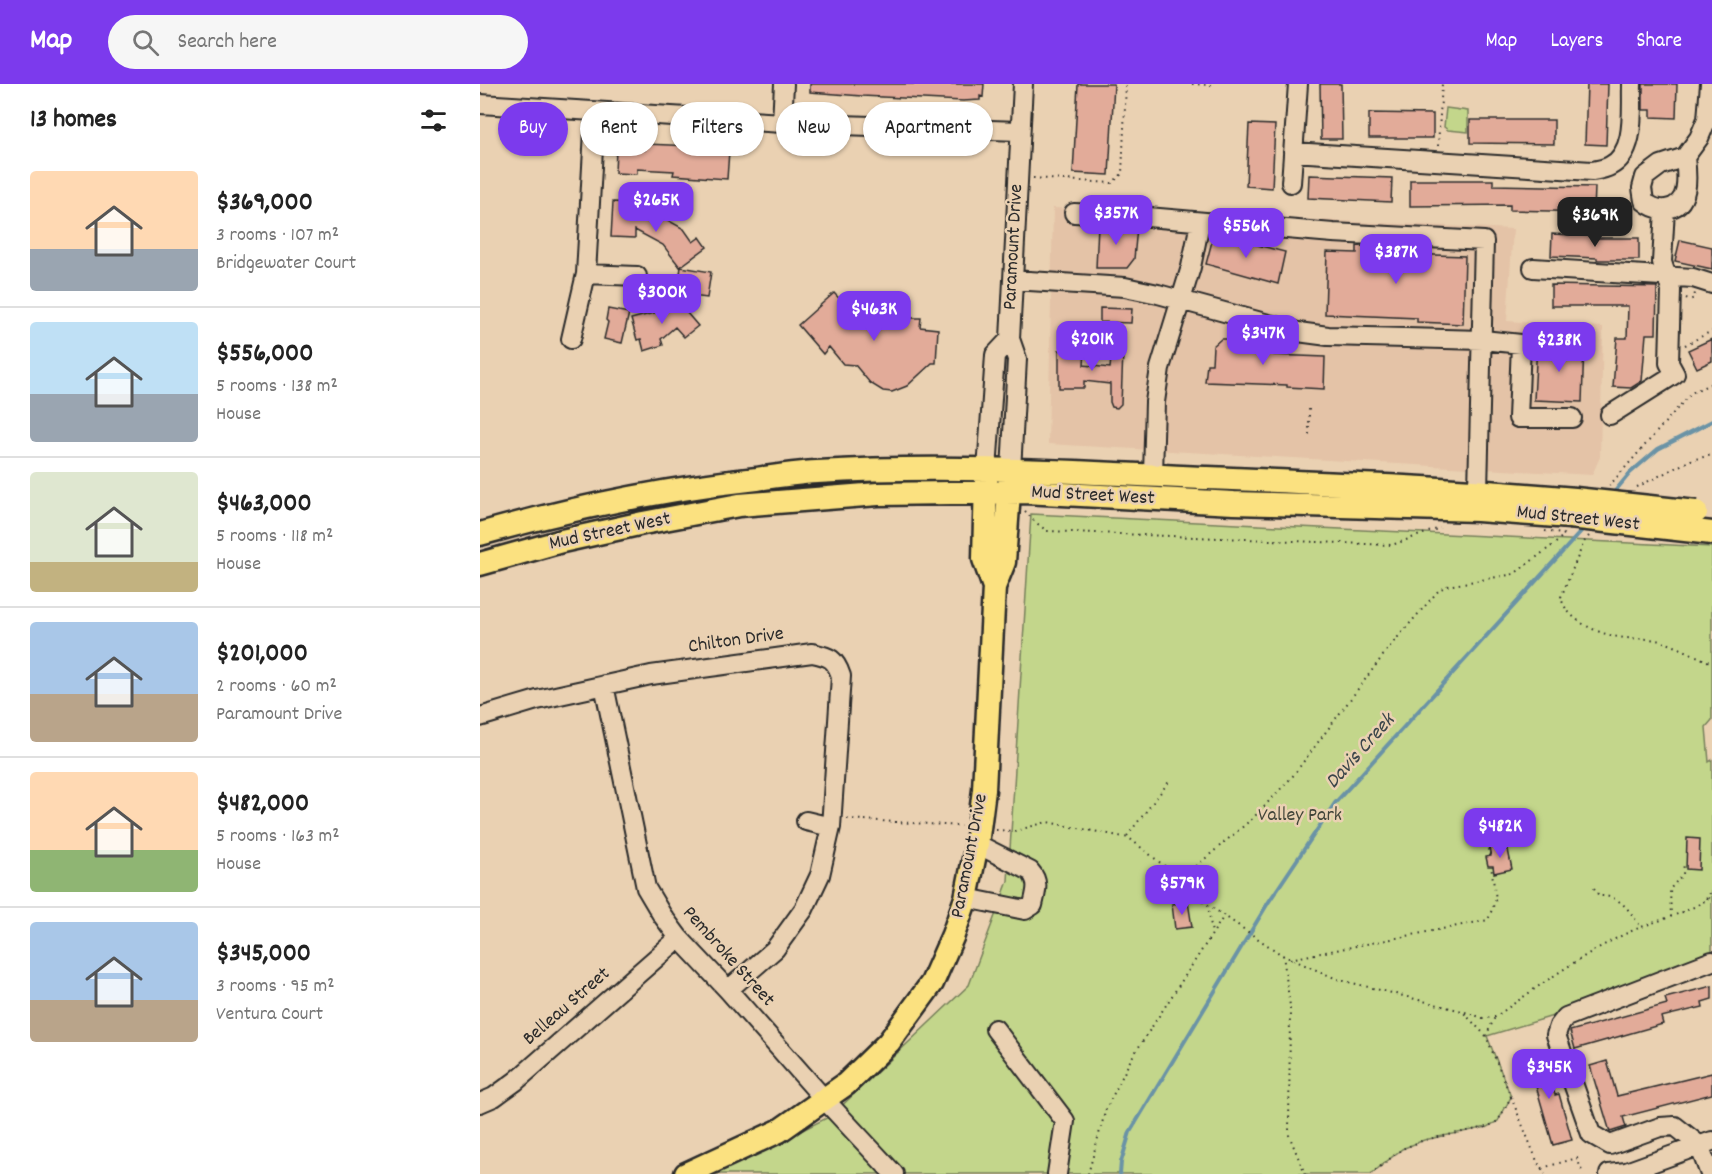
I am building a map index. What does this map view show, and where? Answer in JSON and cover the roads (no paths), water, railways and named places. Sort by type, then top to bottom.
[{"type":"main road","name":"Mud Street West","points":[[480,534],[551,514],[626,497],[699,485],[815,472],[920,469],[987,470],[1010,482],[1246,503],[1478,510],[1570,517],[1703,522]]},
{"type":"main road","name":"Paramount Drive","points":[[987,470],[984,558],[994,587]]},
{"type":"main road","name":"Mud Street West","points":[[480,564],[573,538],[739,505],[878,494],[986,493],[1010,482],[1153,475],[1478,490],[1570,517]]},
{"type":"main road","name":"Paramount Drive","points":[[686,1174],[779,1131],[846,1084],[889,1042],[932,983],[966,898],[978,837],[984,790],[994,587],[1004,562],[1010,482]]},
{"type":"street","points":[[783,102],[784,84]]},
{"type":"street","name":"Paramount Drive","points":[[1010,482],[1017,359],[1010,339],[1023,84]]},
{"type":"street","points":[[1291,183],[1298,84]]},
{"type":"street","points":[[1293,152],[1592,171],[1609,167],[1622,156],[1629,139],[1632,84]]},
{"type":"street","points":[[1685,157],[1687,178],[1684,195],[1679,203],[1665,209],[1650,206],[1644,201],[1642,188],[1645,177],[1661,165],[1685,157],[1702,134],[1707,119],[1710,84]]},
{"type":"street","points":[[480,104],[580,111]]},
{"type":"street","points":[[658,116],[776,123]]},
{"type":"street","points":[[851,125],[1020,131]]},
{"type":"street","points":[[571,339],[586,274],[593,156]]},
{"type":"street","points":[[1610,415],[1675,374],[1669,363],[1671,290],[1662,262],[1665,209]]},
{"type":"street","points":[[1074,213],[1484,241],[1478,490]]},
{"type":"street","points":[[1153,475],[1156,389],[1160,368],[1191,267],[1200,223]]},
{"type":"street","points":[[1533,268],[1693,278],[1712,284]]},
{"type":"street","points":[[586,274],[637,276]]},
{"type":"street","points":[[1013,280],[1125,287],[1298,332],[1328,336],[1483,340],[1521,344],[1518,418],[1572,418]]},
{"type":"street","name":"Paramount Drive","points":[[987,470],[995,355],[1010,339]]},
{"type":"street","name":"Chilton Drive","points":[[480,717],[537,700],[651,675],[812,653],[828,656],[837,663],[841,676],[832,823],[820,875],[804,909],[775,949],[728,990]]},
{"type":"street","name":"Pembroke Street","points":[[604,685],[646,888],[662,915],[679,938],[894,1174]]},
{"type":"street","points":[[806,821],[832,823]]},
{"type":"street","points":[[966,898],[1025,910],[1034,905],[1037,888],[1035,878],[1030,871],[978,837]]},
{"type":"street","name":"Belleau Street","points":[[480,1103],[494,1097],[516,1081],[679,938]]},
{"type":"street","points":[[1706,1143],[1671,1125],[1610,1145],[1596,1138],[1591,1134],[1556,1035],[1558,1026],[1566,1017],[1712,961]]},
{"type":"street","points":[[995,1029],[1065,1121],[1057,1174]]},
{"type":"street","points":[[1609,1174],[1626,1172],[1706,1143]]},
{"type":"street","points":[[1706,1143],[1710,1174]]},
{"type":"waterway","name":"Davis Creek","points":[[1611,496],[1630,473],[1658,449],[1712,421]]},
{"type":"waterway","name":"Davis Creek","points":[[1120,1174],[1121,1162],[1130,1132],[1268,903],[1335,803],[1585,527]]},
{"type":"park label","name":"Valley Park","points":[[1300,816]]}]
